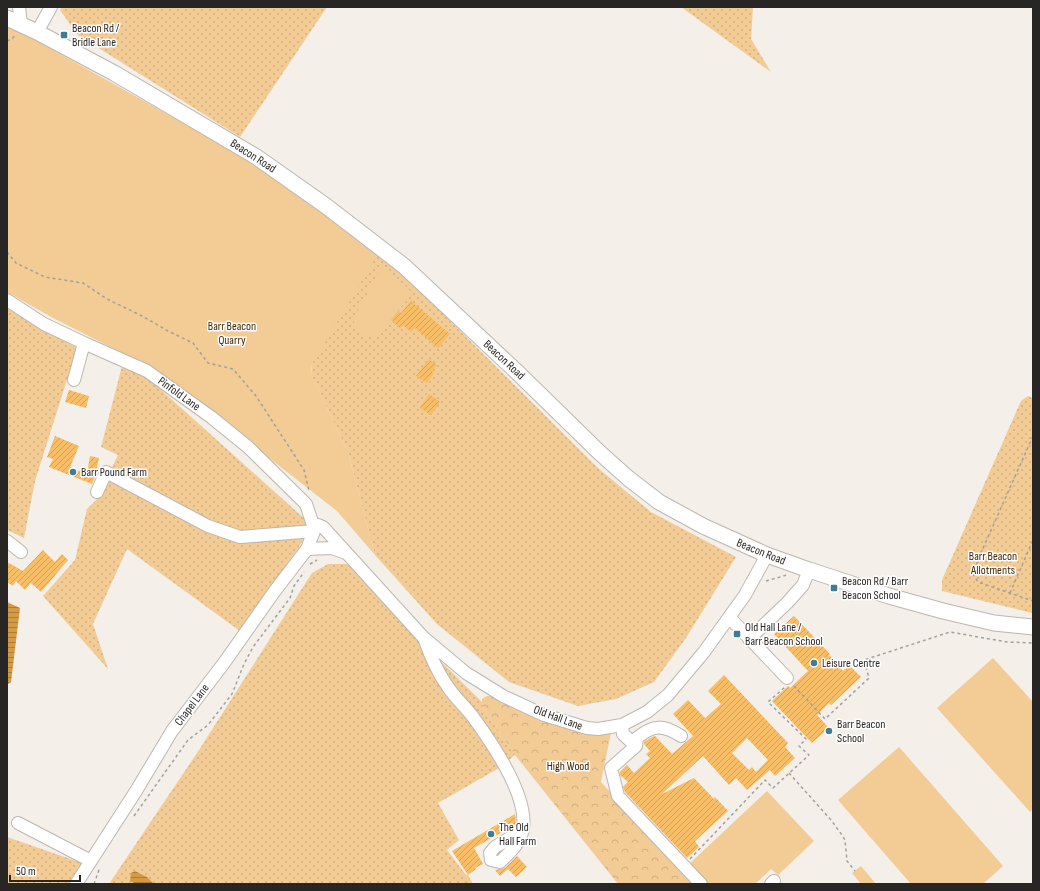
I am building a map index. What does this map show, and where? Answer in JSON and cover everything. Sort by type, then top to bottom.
[{"type":"main road","name":"Beacon Road","points":[[14,21],[114,73],[255,156],[326,206],[404,266],[517,372],[600,453],[628,478],[659,502],[703,526],[807,575],[994,623],[1033,627]]},
{"type":"street","points":[[14,21],[19,7]]},
{"type":"street","points":[[37,32],[51,7]]},
{"type":"street","name":"Pinfold Lane","points":[[7,300],[44,324],[147,371],[205,412],[248,447],[306,504],[314,528]]},
{"type":"street","points":[[74,380],[84,343]]},
{"type":"street","points":[[97,492],[106,472],[221,532],[240,537],[314,528]]},
{"type":"street","name":"Old Hall Lane","points":[[314,528],[318,524],[323,527],[350,554],[423,637],[466,673],[503,696],[544,715],[587,728],[598,729],[622,725],[648,712],[668,695],[704,652],[729,618],[745,595],[767,555]]},
{"type":"street","name":"Chapel Lane","points":[[76,884],[96,863],[136,791],[172,732],[307,549],[314,528]]},
{"type":"street","points":[[7,541],[21,552]]},
{"type":"street","points":[[307,549],[332,548],[350,554]]},
{"type":"street","points":[[749,639],[787,603],[803,585],[807,575]]},
{"type":"street","points":[[729,618],[789,680]]},
{"type":"street","points":[[423,637],[434,665],[448,687],[473,716],[506,768],[522,803],[524,819],[523,830]]},
{"type":"street","points":[[622,725],[623,734],[636,746]]},
{"type":"street","points":[[681,736],[672,730],[655,727],[645,731],[637,738],[636,746],[611,768],[618,796],[701,884]]},
{"type":"street","points":[[18,822],[96,863]]},
{"type":"path","points":[[7,252],[16,263],[45,277],[82,283],[107,299],[192,343],[208,364],[233,369],[256,396],[304,470],[310,494],[306,504]]},
{"type":"path","points":[[1033,436],[980,555],[974,574],[978,582],[1033,601]]},
{"type":"path","points":[[1010,593],[1033,540]]},
{"type":"path","points":[[309,565],[322,556]]},
{"type":"path","points":[[130,821],[188,740],[208,725],[232,694],[244,664],[253,647],[290,598],[294,586],[305,570]]},
{"type":"path","points":[[750,585],[791,574],[807,575]]},
{"type":"path","points":[[684,866],[765,780],[774,788],[809,755],[799,746],[806,739],[768,702],[789,680],[825,719],[869,678],[864,660],[950,632],[1007,642],[1033,643]]},
{"type":"path","points":[[789,773],[831,820],[842,835],[845,840],[848,861],[855,870]]},
{"type":"path","points":[[94,884],[96,863]]},
{"type":"green space","points":[[62,7],[327,7],[240,137],[78,35],[60,10]]},
{"type":"green space","points":[[681,7],[753,7],[751,39],[771,72]]},
{"type":"green space","name":"Barr Beacon Quarry","points":[[7,26],[21,32],[251,161],[378,254],[311,366],[312,376],[348,452],[375,555],[337,511],[156,370],[53,318],[7,292]]},
{"type":"green space","points":[[251,161],[398,269],[599,469],[651,512],[736,557],[686,638],[654,682],[616,699],[578,706],[509,682],[437,624],[375,555],[348,452],[312,376],[305,285],[7,185]]},
{"type":"green space","points":[[381,267],[388,271],[413,293],[376,336],[367,337],[363,336],[357,330],[355,327],[354,318]]},
{"type":"green space","points":[[7,308],[77,348],[35,481],[24,538],[7,530]]},
{"type":"green space","points":[[122,366],[149,379],[307,521],[309,529],[298,549],[240,631],[127,549],[93,624],[108,669],[43,596],[75,560],[87,509],[97,499],[118,455],[101,447]]},
{"type":"green space","name":"Barr Beacon Allotments","points":[[1028,396],[1033,398],[1032,613],[942,591],[942,580],[1021,401]]},
{"type":"green space","points":[[328,564],[351,564],[411,632],[482,702],[482,706],[515,755],[499,768],[438,803],[459,840],[447,850],[466,875],[468,875],[473,884],[109,884],[199,750],[312,573]]},
{"type":"green space","points":[[993,658],[1033,702],[1033,809],[1030,812],[937,708]]},
{"type":"green space","name":"High Wood","points":[[487,696],[496,696],[534,715],[577,732],[611,732],[601,782],[696,884],[618,884],[515,755],[482,706],[482,699]]},
{"type":"green space","points":[[899,747],[1003,866],[983,884],[911,884],[838,800]]},
{"type":"green space","points":[[767,791],[814,841],[778,875],[771,869],[755,884],[704,884],[687,866]]},
{"type":"green space","points":[[7,837],[82,863],[68,884],[7,884]]},
{"type":"green space","points":[[861,866],[876,884],[861,884],[852,873]]},
{"type":"shaded area","points":[[7,602],[20,608],[11,682],[7,685]]},
{"type":"shaded area","points":[[135,871],[147,877],[154,884],[136,884],[130,881],[131,873]]},
{"type":"building","points":[[411,301],[450,334],[438,348],[415,328],[411,332],[403,325],[400,328],[391,320],[398,311],[401,313]]},
{"type":"building","points":[[429,359],[437,365],[432,372],[434,373],[427,383],[416,376]]},
{"type":"building","points":[[69,390],[89,396],[86,408],[65,402]]},
{"type":"building","points":[[429,394],[440,402],[431,415],[420,408]]},
{"type":"building","points":[[55,436],[79,446],[70,467],[87,474],[90,456],[99,458],[92,484],[49,467],[53,459],[47,457]]},
{"type":"building","points":[[43,550],[55,562],[62,554],[68,560],[41,592],[31,583],[25,590],[16,581],[13,586],[7,582],[7,562],[23,571]]},
{"type":"building","name":"Leisure Centre","points":[[794,616],[830,654],[829,655],[843,671],[849,665],[861,677],[831,705],[829,703],[817,715],[829,728],[812,743],[772,701],[788,686],[790,688],[808,671],[774,634]]},
{"type":"building","points":[[724,675],[788,743],[785,747],[795,758],[775,776],[770,770],[747,790],[736,778],[729,785],[703,756],[662,794],[694,778],[728,811],[695,841],[699,847],[687,858],[625,792],[623,787],[628,782],[620,775],[620,772],[627,765],[634,773],[650,758],[646,754],[650,751],[644,742],[652,737],[655,736],[672,754],[693,736],[673,714],[688,700],[705,718],[721,704],[708,691]],"holes":[[[747,738],[768,760],[756,772],[752,767],[749,770],[732,753]]]},
{"type":"building","name":"The Old Hall Farm","points":[[515,814],[516,824],[474,848],[483,864],[475,868],[476,869],[468,875],[452,851]]},
{"type":"building","name":"The Old Hall Farm","points":[[517,856],[527,867],[516,877],[508,869],[500,876],[495,870],[505,868]]},
{"type":"place","name":"Beacon Rd / Bridle Lane","points":[[64,35]]},
{"type":"place","name":"Barr Pound Farm","points":[[73,472]]},
{"type":"place","name":"Beacon Rd / Barr Beacon School","points":[[834,588]]},
{"type":"place","name":"Old Hall Lane / Barr Beacon School","points":[[737,634]]},
{"type":"place","name":"Leisure Centre","points":[[814,663]]},
{"type":"place","name":"Barr Beacon School","points":[[829,731]]},
{"type":"place","name":"The Old Hall Farm","points":[[491,834]]}]
